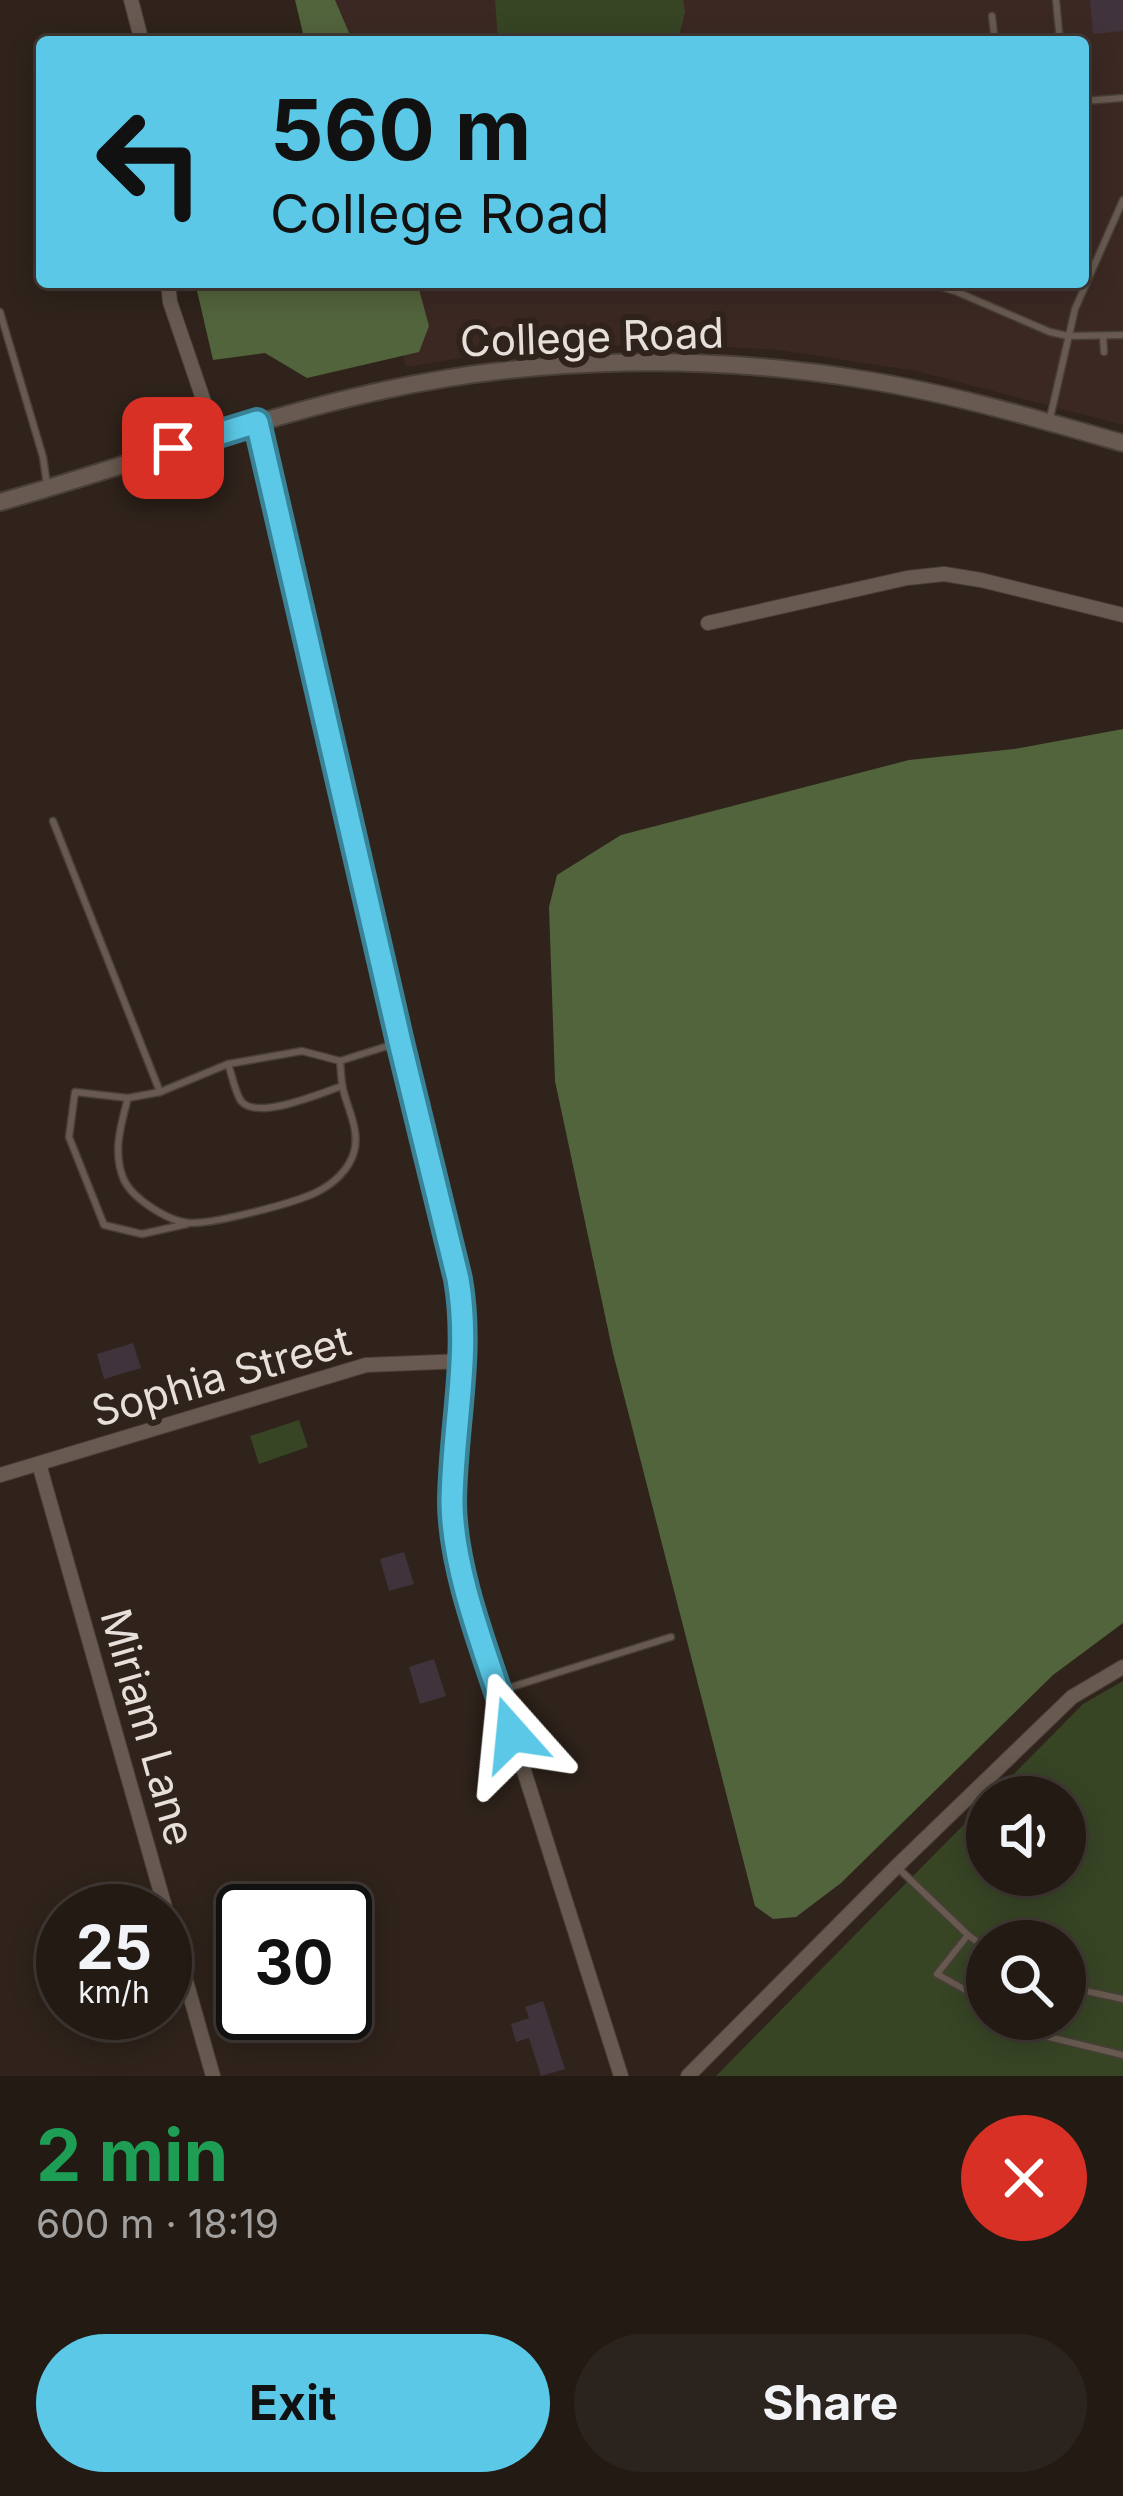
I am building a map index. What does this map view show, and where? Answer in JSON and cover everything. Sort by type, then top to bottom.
[{"type":"street","points":[[131,0],[140,36]]},
{"type":"street","points":[[169,288],[215,434]]},
{"type":"street","name":"College Road","points":[[0,502],[215,434],[356,397],[532,368],[640,363],[777,369],[868,380],[1123,443]]},
{"type":"street","points":[[257,422],[464,1312],[452,1503],[458,1560],[621,2076]]},
{"type":"street","points":[[708,623],[927,575],[964,576],[1123,616]]},
{"type":"street","name":"Sophia Street","points":[[0,1475],[366,1365],[464,1361]]},
{"type":"street","name":"Miriam Lane","points":[[39,1465],[213,2076]]},
{"type":"street","points":[[688,2076],[1072,1697],[1123,1666]]},
{"type":"lane","points":[[1056,0],[1059,36]]},
{"type":"lane","points":[[992,16],[994,36]]},
{"type":"lane","points":[[1089,101],[1123,98]]},
{"type":"lane","points":[[1089,277],[1123,200]]},
{"type":"lane","points":[[940,288],[1068,336],[1123,335]]},
{"type":"lane","points":[[1048,422],[1084,288]]},
{"type":"lane","points":[[0,312],[43,457],[47,489]]},
{"type":"lane","points":[[1103,336],[1104,352]]},
{"type":"lane","points":[[53,821],[160,1092]]},
{"type":"lane","points":[[340,1061],[342,1086],[356,1130],[355,1149],[334,1181],[315,1193],[252,1212],[142,1234],[104,1226],[69,1137],[75,1092],[128,1098],[160,1092],[228,1064],[302,1051],[340,1061],[400,1042]]},
{"type":"lane","points":[[228,1064],[241,1100],[251,1108],[265,1110],[342,1086]]},
{"type":"lane","points":[[128,1098],[117,1140],[124,1181],[155,1212],[189,1224]]},
{"type":"lane","points":[[499,1691],[671,1637]]},
{"type":"lane","points":[[897,1866],[966,1933]]},
{"type":"lane","points":[[966,1938],[937,1975],[966,1991]]},
{"type":"lane","points":[[1086,1991],[1123,1999]]},
{"type":"lane","points":[[1060,2040],[1123,2055]]},
{"type":"shaded area","points":[[308,0],[1123,0],[1123,425],[916,371],[779,350],[676,344],[575,346],[406,367],[385,288],[1089,288],[1089,36],[317,36]]},
{"type":"green space","points":[[295,0],[335,0],[350,36],[304,36]]},
{"type":"green space","points":[[495,0],[683,0],[685,12],[679,36],[498,36]]},
{"type":"green space","points":[[196,288],[419,288],[429,326],[419,352],[307,378],[265,353],[213,360]]},
{"type":"green space","points":[[1123,729],[1123,1623],[1053,1675],[841,1883],[796,1917],[773,1919],[755,1906],[613,1353],[555,1081],[549,907],[557,875],[621,835],[909,760],[1014,749]]},
{"type":"green space","points":[[299,1420],[308,1447],[259,1464],[250,1436]]},
{"type":"green space","points":[[1123,1681],[1123,2076],[716,2076],[966,1822],[966,1896],[1086,1896],[1086,1776],[1012,1776],[1083,1704]]},
{"type":"building","points":[[1090,0],[1123,0],[1123,31],[1093,34]]},
{"type":"building","points":[[133,1343],[141,1368],[104,1379],[97,1354]]},
{"type":"building","points":[[404,1552],[414,1584],[389,1591],[380,1559]]},
{"type":"building","points":[[434,1659],[446,1696],[420,1704],[409,1667]]},
{"type":"building","points":[[543,2001],[565,2069],[541,2076],[529,2038],[516,2042],[511,2024],[529,2018],[525,2007]]},
{"type":"route","points":[[173,448],[257,422],[458,1279],[464,1361],[452,1503],[458,1560],[512,1734]]}]
